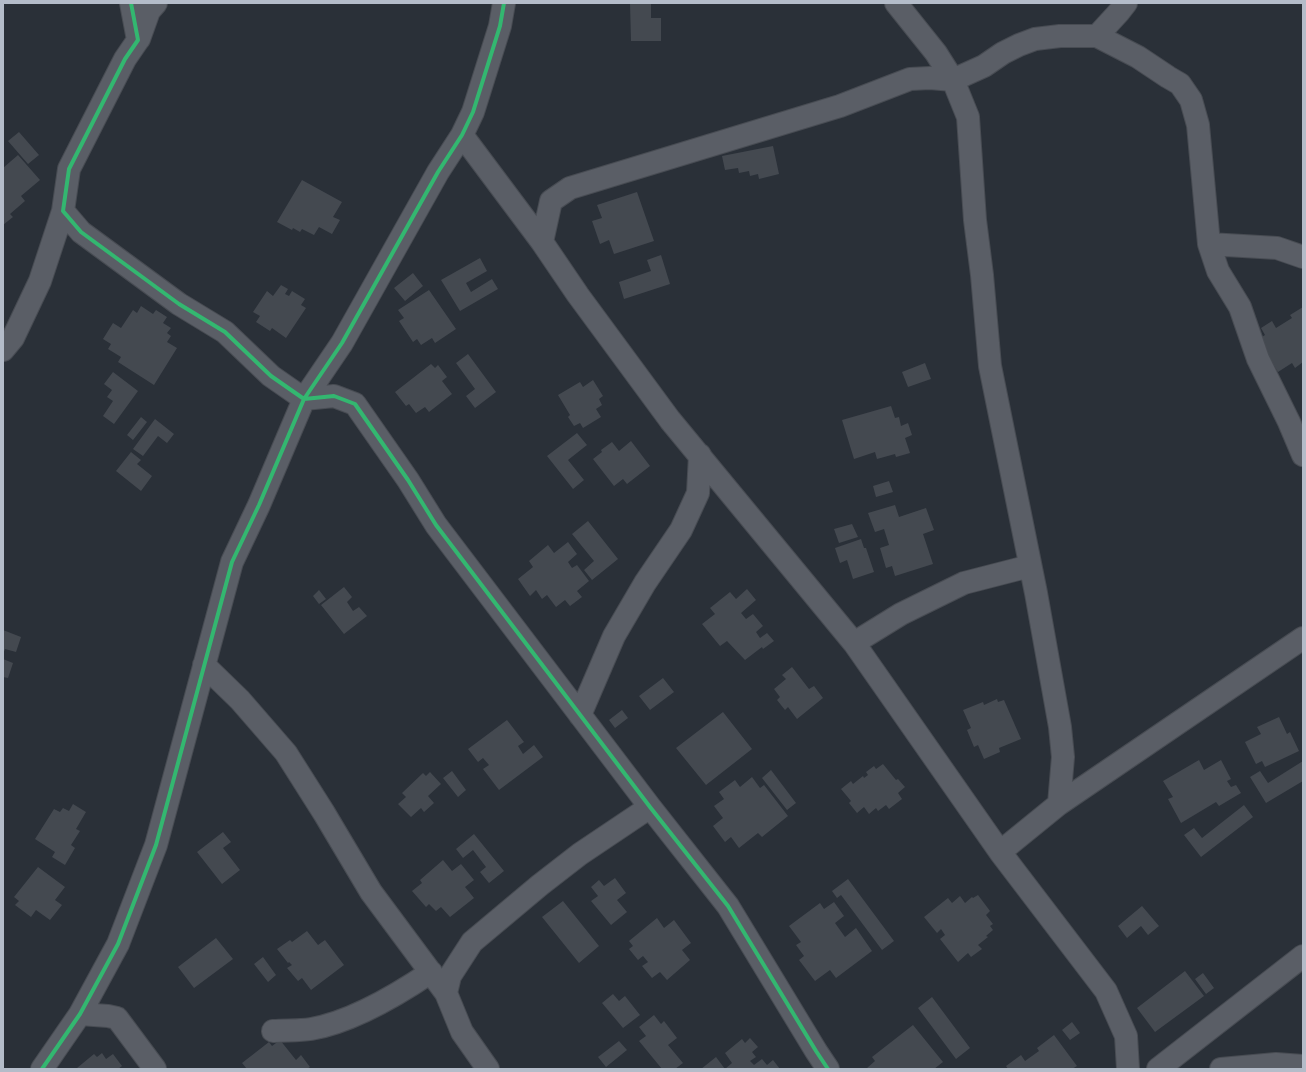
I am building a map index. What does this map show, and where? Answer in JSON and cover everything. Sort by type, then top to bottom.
[{"type":"street","points":[[131,3],[138,40]]},
{"type":"street","points":[[3,350],[13,338],[40,281],[63,211],[69,169],[125,59],[138,40],[149,11],[156,3]]},
{"type":"street","points":[[42,1069],[80,1014],[118,944],[156,845],[232,562],[259,505],[304,399],[342,343],[438,172],[462,135],[473,112],[500,26],[504,3]]},
{"type":"street","points":[[896,3],[936,53],[953,80],[968,117],[975,220],[982,275],[990,366],[1060,727],[1062,757],[1058,804]]},
{"type":"street","points":[[1097,36],[1120,12],[1126,3]]},
{"type":"street","points":[[542,242],[551,201],[570,188],[840,106],[910,79],[930,78],[953,80],[984,66],[1003,53],[1035,39],[1060,36],[1097,36],[1138,56],[1180,84],[1191,100],[1198,125],[1209,244],[1218,271],[1240,307],[1258,359],[1303,454]]},
{"type":"street","points":[[462,135],[542,242],[578,295],[670,420],[854,643],[1000,852],[1106,991],[1126,1036],[1128,1069]]},
{"type":"street","points":[[63,211],[81,232],[179,304],[225,332],[271,376],[304,399],[334,396],[355,404],[408,480],[436,525],[580,715],[728,906],[828,1069]]},
{"type":"street","points":[[1209,244],[1277,248],[1303,257]]},
{"type":"street","points":[[580,715],[614,636],[644,583],[681,530],[698,493],[700,455]]},
{"type":"street","points":[[854,643],[901,614],[964,583],[1030,566]]},
{"type":"street","points":[[1000,852],[1058,804],[1303,638]]},
{"type":"street","points":[[204,665],[240,700],[286,753],[324,813],[370,892],[446,993],[462,1032],[488,1069]]},
{"type":"street","points":[[446,993],[450,976],[472,942],[540,884],[650,806]]},
{"type":"street","points":[[1158,1069],[1303,956]]},
{"type":"street","points":[[274,1031],[311,1029],[344,1019],[377,1004],[431,972]]},
{"type":"street","points":[[80,1014],[117,1018],[155,1069]]},
{"type":"street","points":[[1222,1069],[1276,1064],[1294,1067]]},
{"type":"building","points":[[630,3],[651,3],[651,18],[661,18],[661,41],[631,41]]},
{"type":"building","points":[[19,132],[39,155],[28,164],[8,141]]},
{"type":"building","points":[[773,146],[779,174],[759,179],[758,174],[750,176],[749,171],[739,173],[738,168],[725,170],[722,156]]},
{"type":"building","points":[[18,155],[40,180],[21,196],[25,201],[10,214],[13,217],[3,225],[3,168]]},
{"type":"building","points":[[302,180],[342,202],[333,217],[340,220],[332,234],[319,227],[314,235],[302,229],[300,232],[293,228],[292,230],[277,222]]},
{"type":"building","points":[[637,192],[654,241],[614,254],[609,240],[600,244],[592,221],[602,218],[597,205]]},
{"type":"building","points":[[661,255],[670,284],[624,299],[619,282],[651,271],[647,260]]},
{"type":"building","points":[[480,258],[487,271],[466,283],[471,292],[492,279],[498,289],[460,311],[441,280]]},
{"type":"building","points":[[413,273],[423,286],[405,301],[394,288]]},
{"type":"building","points":[[281,285],[288,289],[285,294],[289,296],[292,291],[305,299],[301,305],[306,308],[286,338],[272,328],[270,331],[256,322],[260,316],[253,312],[267,291],[273,296]]},
{"type":"building","points":[[429,290],[456,329],[435,343],[432,338],[421,345],[417,339],[413,342],[399,321],[404,318],[398,310]]},
{"type":"building","points":[[141,306],[153,314],[156,310],[167,317],[163,323],[171,328],[167,333],[171,336],[167,342],[177,348],[154,385],[118,362],[121,357],[108,349],[111,344],[103,339],[113,323],[121,328],[133,310],[137,313]]},
{"type":"building","points":[[1303,307],[1303,362],[1295,368],[1292,363],[1278,372],[1257,340],[1265,335],[1261,328],[1272,321],[1276,328],[1292,318],[1290,315]]},
{"type":"building","points":[[468,354],[496,392],[475,408],[466,396],[475,389],[456,363]]},
{"type":"building","points":[[925,363],[931,379],[908,387],[902,372]]},
{"type":"building","points":[[431,364],[435,368],[438,365],[447,377],[442,381],[452,394],[429,412],[425,407],[416,413],[409,404],[406,406],[395,392]]},
{"type":"building","points":[[113,372],[138,391],[114,424],[103,416],[113,401],[107,397],[112,390],[104,384]]},
{"type":"building","points":[[593,380],[603,396],[599,399],[602,405],[596,409],[601,417],[583,428],[580,423],[574,426],[568,417],[570,415],[558,395],[580,382],[583,387]]},
{"type":"building","points":[[891,406],[895,418],[899,417],[901,426],[908,423],[912,435],[905,438],[910,453],[896,457],[895,454],[877,459],[875,452],[854,459],[842,420]]},
{"type":"building","points":[[141,417],[147,422],[133,440],[127,435]]},
{"type":"building","points":[[155,419],[174,434],[167,443],[158,436],[143,456],[133,449]]},
{"type":"building","points":[[577,433],[587,445],[568,460],[584,480],[573,489],[547,456]]},
{"type":"building","points":[[631,441],[650,466],[627,484],[623,479],[614,486],[593,459],[602,452],[601,450],[612,442],[619,451]]},
{"type":"building","points":[[131,452],[141,460],[137,464],[152,476],[141,491],[116,471]]},
{"type":"building","points":[[889,481],[893,492],[876,497],[873,486]]},
{"type":"building","points":[[895,505],[899,517],[926,508],[934,530],[923,534],[933,564],[895,576],[892,566],[886,568],[880,548],[889,545],[884,529],[875,532],[868,513]]},
{"type":"building","points":[[588,521],[618,559],[592,580],[584,570],[594,561],[572,534]]},
{"type":"building","points":[[852,524],[858,537],[839,543],[834,529]]},
{"type":"building","points":[[861,539],[864,548],[866,548],[874,572],[853,579],[847,560],[840,563],[835,548]]},
{"type":"building","points":[[568,542],[577,554],[568,562],[572,568],[577,565],[589,581],[577,591],[582,597],[570,606],[565,600],[556,607],[547,595],[542,599],[536,590],[530,596],[518,579],[533,567],[529,561],[548,545],[554,553]]},
{"type":"building","points":[[344,587],[352,597],[347,602],[353,611],[359,607],[367,616],[344,634],[321,605]]},
{"type":"building","points":[[747,589],[756,600],[741,613],[746,619],[753,614],[763,626],[756,632],[760,638],[767,633],[774,641],[763,649],[762,647],[745,660],[727,641],[720,646],[702,624],[715,614],[710,608],[730,592],[736,599]]},
{"type":"building","points":[[319,590],[326,599],[319,604],[313,596]]},
{"type":"building","points":[[3,630],[21,637],[16,652],[5,649],[3,654]]},
{"type":"building","points":[[3,659],[13,663],[8,678],[3,677]]},
{"type":"building","points":[[792,667],[809,689],[814,686],[823,698],[797,719],[788,707],[785,710],[777,700],[780,697],[774,689],[786,679],[782,675]]},
{"type":"building","points":[[663,678],[674,692],[650,710],[639,696]]},
{"type":"building","points":[[997,699],[998,702],[1004,700],[1021,739],[999,748],[1000,752],[984,759],[978,745],[974,747],[967,730],[971,728],[963,710],[983,702],[984,705]]},
{"type":"building","points":[[622,710],[628,718],[615,728],[609,720]]},
{"type":"building","points":[[723,712],[752,749],[706,785],[676,748]]},
{"type":"building","points":[[1279,717],[1287,734],[1290,732],[1299,751],[1265,767],[1262,761],[1256,764],[1245,742],[1261,734],[1257,727]]},
{"type":"building","points":[[507,720],[524,742],[518,746],[523,754],[534,745],[543,757],[499,790],[483,769],[489,765],[483,758],[478,762],[468,749]]},
{"type":"building","points":[[1199,760],[1204,770],[1221,760],[1231,779],[1227,781],[1231,787],[1236,785],[1241,793],[1219,806],[1216,802],[1181,823],[1168,799],[1173,797],[1163,781]]},
{"type":"building","points":[[1303,761],[1303,781],[1266,803],[1250,777],[1260,771],[1268,783]]},
{"type":"building","points":[[883,764],[896,780],[898,779],[905,787],[898,793],[902,799],[889,809],[886,805],[878,811],[876,808],[869,814],[864,807],[857,813],[849,803],[851,801],[841,789],[851,781],[853,784],[863,776],[864,778],[868,775],[866,772],[874,766],[876,769]]},
{"type":"building","points":[[771,770],[796,803],[787,810],[762,778]]},
{"type":"building","points":[[452,771],[466,790],[458,797],[443,778]]},
{"type":"building","points":[[430,772],[441,784],[428,796],[434,803],[424,812],[421,808],[411,817],[398,804],[406,797],[402,793],[423,773],[426,776]]},
{"type":"building","points":[[752,777],[760,788],[764,785],[788,816],[762,837],[758,833],[739,848],[731,837],[725,842],[713,826],[723,818],[714,806],[724,799],[719,792],[735,780],[740,787]]},
{"type":"building","points":[[73,804],[86,812],[76,829],[80,831],[71,845],[75,848],[65,865],[52,857],[55,852],[35,839],[54,809],[60,812],[63,808],[69,811]]},
{"type":"building","points":[[1244,805],[1253,817],[1201,857],[1184,835],[1194,828],[1202,838]]},
{"type":"building","points":[[223,832],[231,842],[223,848],[240,870],[222,884],[197,852]]},
{"type":"building","points":[[474,834],[504,871],[489,883],[480,872],[486,867],[473,850],[463,858],[456,849]]},
{"type":"building","points":[[443,860],[452,871],[461,864],[474,880],[465,887],[474,898],[450,917],[441,907],[436,911],[429,904],[426,907],[412,891],[422,883],[420,880]]},
{"type":"building","points":[[38,867],[65,887],[55,900],[62,905],[50,920],[36,910],[31,917],[15,905],[19,901],[14,897]]},
{"type":"building","points":[[615,878],[626,893],[617,900],[627,912],[611,925],[591,901],[598,896],[591,887],[599,880],[604,886]]},
{"type":"building","points":[[848,879],[894,941],[882,950],[841,895],[837,898],[832,891]]},
{"type":"building","points":[[978,895],[990,911],[986,915],[993,924],[990,926],[993,930],[986,936],[988,937],[978,945],[982,949],[971,957],[968,953],[958,962],[940,939],[945,935],[941,929],[937,933],[924,917],[948,898],[952,903],[960,896],[965,903],[972,897],[973,898]]},
{"type":"building","points":[[563,901],[599,946],[579,963],[542,917]]},
{"type":"building","points":[[834,902],[844,916],[835,923],[845,937],[856,928],[872,951],[836,978],[830,970],[815,981],[799,960],[804,956],[796,945],[801,942],[789,926],[820,903],[824,909]]},
{"type":"building","points":[[1142,906],[1159,926],[1148,935],[1141,926],[1127,938],[1118,926]]},
{"type":"building","points":[[657,918],[664,928],[674,920],[691,943],[682,950],[690,960],[667,980],[660,972],[652,978],[642,966],[648,962],[643,956],[638,960],[629,949],[633,946],[629,941]]},
{"type":"building","points":[[307,931],[318,945],[325,940],[344,965],[311,990],[302,978],[298,981],[287,968],[292,965],[289,962],[288,963],[277,949],[290,940],[292,942]]},
{"type":"building","points":[[216,938],[233,959],[194,988],[178,967]]},
{"type":"building","points":[[263,957],[276,975],[268,982],[254,964]]},
{"type":"building","points":[[1185,971],[1204,996],[1155,1032],[1137,1008]]},
{"type":"building","points":[[1203,973],[1214,988],[1206,994],[1195,979]]},
{"type":"building","points":[[613,994],[619,1001],[625,996],[640,1015],[623,1028],[602,1003]]},
{"type":"building","points":[[932,997],[970,1048],[956,1059],[918,1008]]},
{"type":"building","points":[[654,1015],[661,1024],[664,1021],[677,1038],[668,1045],[683,1063],[675,1069],[662,1069],[639,1041],[646,1036],[639,1027]]},
{"type":"building","points":[[1072,1022],[1080,1033],[1070,1040],[1062,1030]]},
{"type":"building","points":[[913,1025],[943,1062],[934,1069],[867,1068],[875,1061],[872,1057]]},
{"type":"building","points":[[1054,1035],[1077,1066],[1072,1069],[1008,1069],[1006,1066],[1021,1055],[1025,1061],[1039,1051],[1037,1048]]},
{"type":"building","points":[[750,1038],[758,1047],[752,1052],[756,1057],[750,1061],[754,1065],[762,1059],[767,1065],[773,1060],[780,1069],[725,1069],[732,1063],[725,1053],[742,1039],[745,1043]]},
{"type":"building","points":[[280,1040],[296,1060],[301,1055],[310,1067],[307,1069],[247,1069],[242,1063],[269,1042],[272,1046]]},
{"type":"building","points":[[619,1041],[627,1050],[606,1067],[598,1057]]},
{"type":"building","points":[[102,1053],[106,1059],[113,1054],[122,1066],[118,1069],[77,1069],[94,1054],[97,1057]]},
{"type":"building","points":[[716,1057],[725,1069],[701,1069]]},
{"type":"cycle path","points":[[131,3],[138,40],[125,59],[69,169],[63,211],[81,232],[179,304],[225,332],[271,376],[304,399],[334,396],[355,404],[408,480],[436,525],[650,807],[728,906],[828,1069]]},
{"type":"cycle path","points":[[42,1069],[80,1014],[118,944],[156,845],[232,562],[259,505],[304,399],[342,343],[438,172],[462,135],[473,112],[500,26],[504,3]]}]
